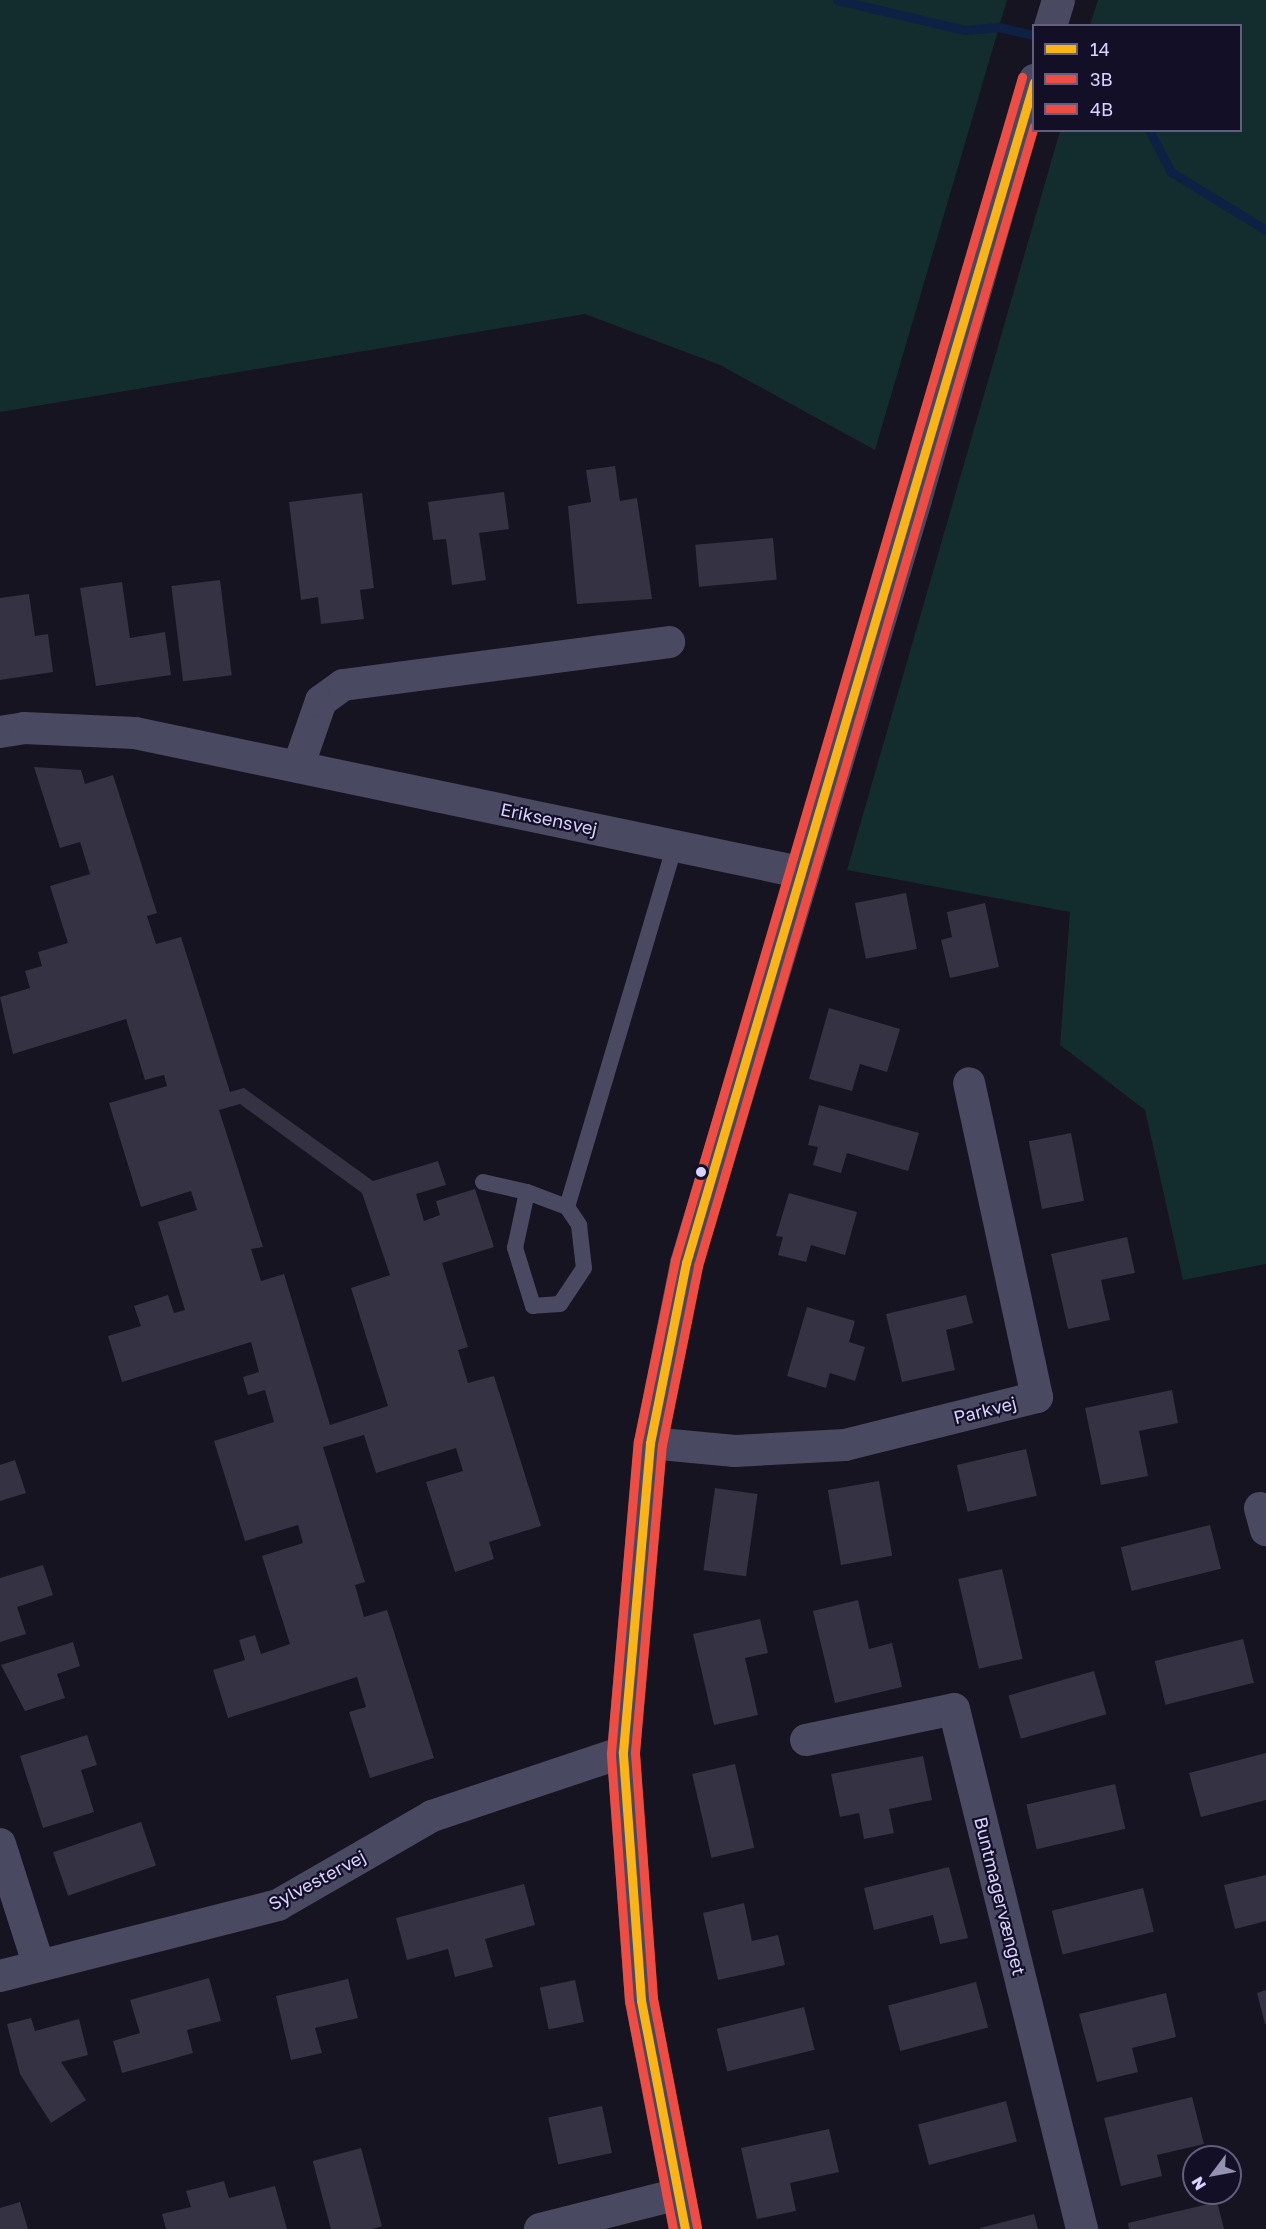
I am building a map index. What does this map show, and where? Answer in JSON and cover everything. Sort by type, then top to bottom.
[{"type":"street","points":[[1051,24],[1058,0]]},
{"type":"street","points":[[685,2229],[640,2000],[623,1752],[650,1443],[686,1263],[800,872],[915,499],[1032,85]]},
{"type":"street","points":[[298,767],[321,701],[343,685],[669,642]]},
{"type":"street","name":"Eriksensvej","points":[[0,732],[24,728],[135,733],[800,872]]},
{"type":"street","name":"Parkvej","points":[[650,1443],[735,1451],[845,1445],[1037,1397],[969,1083]]},
{"type":"street","name":"Buntmagervænget","points":[[806,1740],[954,1709],[1082,2229]]},
{"type":"street","name":"Sylvestervej","points":[[0,1976],[278,1905],[432,1816],[623,1752]]},
{"type":"street","points":[[0,1844],[39,1966]]},
{"type":"street","points":[[540,2229],[678,2194]]},
{"type":"lane","points":[[567,1207],[675,845]]},
{"type":"lane","points":[[483,1182],[527,1192],[567,1207],[582,1236],[584,1268],[560,1304],[533,1306],[514,1248],[527,1192]]},
{"type":"green space","points":[[0,0],[1007,0],[875,450],[720,365],[585,314],[0,412]]},
{"type":"green space","points":[[1098,0],[1266,0],[1266,1264],[1183,1280],[1145,1110],[1060,1045],[1070,912],[847,870],[1060,132],[1242,132],[1242,24],[1090,24]]},
{"type":"building","points":[[615,466],[620,501],[637,498],[652,599],[577,604],[568,506],[591,502],[586,470]]},
{"type":"building","points":[[504,492],[509,529],[479,533],[486,580],[452,585],[446,539],[433,540],[428,502]]},
{"type":"building","points":[[362,493],[374,588],[360,590],[364,619],[321,624],[318,597],[301,600],[289,502]]},
{"type":"building","points":[[773,538],[777,580],[699,587],[695,545]]},
{"type":"building","points":[[220,580],[232,675],[183,681],[171,586]]},
{"type":"building","points":[[122,582],[130,638],[165,632],[171,675],[96,686],[80,588]]},
{"type":"building","points":[[29,594],[35,636],[48,634],[53,672],[0,680],[0,598]]},
{"type":"building","points":[[34,767],[81,770],[85,784],[113,775],[157,913],[147,916],[156,944],[181,937],[230,1092],[244,1088],[373,1181],[438,1161],[446,1185],[416,1194],[424,1221],[440,1215],[436,1201],[475,1189],[494,1247],[442,1263],[468,1347],[458,1350],[468,1383],[494,1376],[541,1526],[489,1542],[494,1559],[455,1572],[426,1482],[463,1471],[456,1448],[376,1473],[364,1435],[323,1447],[365,1582],[355,1585],[364,1617],[387,1610],[434,1758],[370,1778],[349,1712],[366,1707],[357,1677],[228,1718],[213,1670],[245,1660],[239,1640],[255,1635],[261,1654],[290,1644],[262,1556],[303,1543],[298,1525],[245,1541],[214,1441],[274,1422],[265,1390],[248,1395],[243,1377],[259,1372],[251,1342],[122,1382],[108,1336],[141,1326],[134,1306],[168,1295],[174,1313],[185,1310],[158,1222],[197,1210],[191,1191],[141,1207],[109,1103],[167,1086],[164,1075],[145,1080],[126,1019],[13,1054],[0,997],[30,988],[25,971],[42,966],[38,952],[68,943],[50,886],[90,874],[80,842],[60,848]],"holes":[[[240,1104],[362,1193],[390,1275],[351,1288],[388,1406],[330,1425],[284,1274],[261,1281],[251,1249],[263,1247],[219,1110]]]},
{"type":"building","points":[[906,893],[917,949],[866,959],[855,903]]},
{"type":"building","points":[[985,903],[999,967],[950,978],[941,940],[952,937],[947,912]]},
{"type":"building","points":[[829,1008],[900,1029],[887,1072],[860,1064],[852,1091],[809,1079]]},
{"type":"building","points":[[819,1105],[919,1133],[908,1171],[847,1153],[841,1173],[813,1165],[818,1147],[808,1145]]},
{"type":"building","points":[[1071,1133],[1084,1201],[1042,1209],[1029,1141]]},
{"type":"building","points":[[789,1193],[857,1212],[845,1255],[811,1245],[806,1262],[778,1255],[783,1237],[776,1236]]},
{"type":"building","points":[[1127,1237],[1135,1273],[1101,1280],[1110,1320],[1068,1329],[1051,1254]]},
{"type":"building","points":[[966,1295],[973,1323],[946,1330],[955,1370],[902,1382],[886,1314]]},
{"type":"building","points":[[807,1307],[855,1321],[849,1342],[865,1347],[855,1381],[830,1373],[826,1388],[787,1376]]},
{"type":"building","points":[[1172,1390],[1178,1423],[1139,1431],[1148,1476],[1101,1485],[1085,1408]]},
{"type":"building","points":[[1026,1449],[1037,1496],[968,1512],[957,1465]]},
{"type":"building","points":[[15,1460],[26,1493],[0,1501],[0,1465]]},
{"type":"building","points":[[879,1481],[892,1556],[841,1565],[828,1490]]},
{"type":"building","points":[[715,1488],[758,1494],[746,1576],[703,1570]]},
{"type":"building","points":[[1210,1525],[1221,1569],[1132,1591],[1121,1547]]},
{"type":"building","points":[[43,1565],[53,1595],[17,1607],[26,1634],[0,1642],[0,1578]]},
{"type":"building","points":[[1002,1569],[1023,1659],[979,1669],[958,1579]]},
{"type":"building","points":[[858,1600],[869,1649],[892,1643],[902,1687],[835,1703],[813,1611]]},
{"type":"building","points":[[760,1619],[768,1653],[745,1658],[758,1715],[714,1725],[693,1634]]},
{"type":"building","points":[[1243,1639],[1254,1683],[1166,1705],[1155,1661]]},
{"type":"building","points":[[73,1642],[80,1666],[57,1674],[65,1698],[25,1711],[1,1665]]},
{"type":"building","points":[[1094,1671],[1106,1714],[1021,1739],[1008,1696]]},
{"type":"building","points":[[87,1735],[97,1765],[81,1770],[94,1812],[43,1828],[20,1756]]},
{"type":"building","points":[[1266,1753],[1266,1800],[1201,1817],[1189,1773]]},
{"type":"building","points":[[923,1756],[932,1800],[889,1809],[894,1833],[864,1839],[859,1813],[840,1817],[831,1774]]},
{"type":"building","points":[[735,1764],[754,1848],[711,1858],[692,1774]]},
{"type":"building","points":[[1115,1784],[1125,1829],[1037,1849],[1026,1804]]},
{"type":"building","points":[[141,1822],[156,1865],[68,1896],[53,1852]]},
{"type":"building","points":[[949,1867],[968,1938],[940,1944],[933,1915],[874,1930],[864,1888]]},
{"type":"building","points":[[1266,1875],[1266,1921],[1235,1929],[1224,1885]]},
{"type":"building","points":[[524,1884],[535,1925],[485,1939],[493,1967],[455,1977],[448,1949],[407,1960],[396,1918]]},
{"type":"building","points":[[1143,1888],[1154,1932],[1063,1954],[1052,1911]]},
{"type":"building","points":[[744,1903],[752,1941],[778,1935],[785,1965],[718,1980],[703,1913]]},
{"type":"building","points":[[209,1978],[221,2021],[187,2030],[193,2053],[122,2073],[113,2041],[140,2033],[130,2000]]},
{"type":"building","points":[[348,1979],[358,2018],[315,2028],[322,2053],[291,2060],[276,1996]]},
{"type":"building","points":[[575,1980],[584,2022],[549,2030],[540,1987]]},
{"type":"building","points":[[976,1982],[988,2027],[900,2051],[888,2006]]},
{"type":"building","points":[[1266,1990],[1266,2024],[1265,2024],[1257,1993]]},
{"type":"building","points":[[1166,1993],[1176,2037],[1132,2048],[1138,2072],[1097,2082],[1079,2014]]},
{"type":"building","points":[[804,2007],[815,2050],[727,2071],[717,2029]]},
{"type":"building","points":[[31,2018],[35,2031],[79,2019],[88,2055],[61,2062],[86,2100],[51,2123],[20,2074],[7,2024]]},
{"type":"building","points":[[1192,2097],[1204,2144],[1182,2145],[1182,2149],[1157,2155],[1162,2176],[1121,2186],[1104,2118]]},
{"type":"building","points":[[1006,2101],[1017,2142],[929,2165],[918,2125]]},
{"type":"building","points":[[602,2106],[612,2153],[558,2164],[548,2117]]},
{"type":"building","points":[[829,2129],[839,2172],[790,2183],[796,2211],[757,2219],[741,2148]]},
{"type":"building","points":[[361,2148],[382,2226],[372,2229],[331,2229],[313,2161]]},
{"type":"building","points":[[224,2181],[229,2198],[275,2186],[287,2229],[166,2229],[162,2214],[191,2207],[186,2191]]},
{"type":"building","points":[[20,2202],[28,2229],[0,2229],[0,2208]]},
{"type":"building","points":[[1204,2205],[1218,2205],[1224,2229],[1129,2229],[1128,2223]]},
{"type":"building","points":[[1034,2214],[1038,2229],[980,2229],[980,2228]]},
{"type":"waterway","points":[[837,0],[965,30],[999,27],[1032,35]]},
{"type":"waterway","points":[[1150,132],[1171,172],[1266,230]]},
{"type":"transit line","name":"4B","points":[[673,2229],[629,2001],[611,1753],[638,1441],[675,1260],[1022,77]]},
{"type":"transit line","name":"14","points":[[685,2229],[641,2000],[623,1752],[650,1443],[686,1263],[1032,89]]},
{"type":"transit line","name":"3B","points":[[697,2227],[653,1998],[635,1752],[662,1445],[698,1266],[1032,132]]}]
